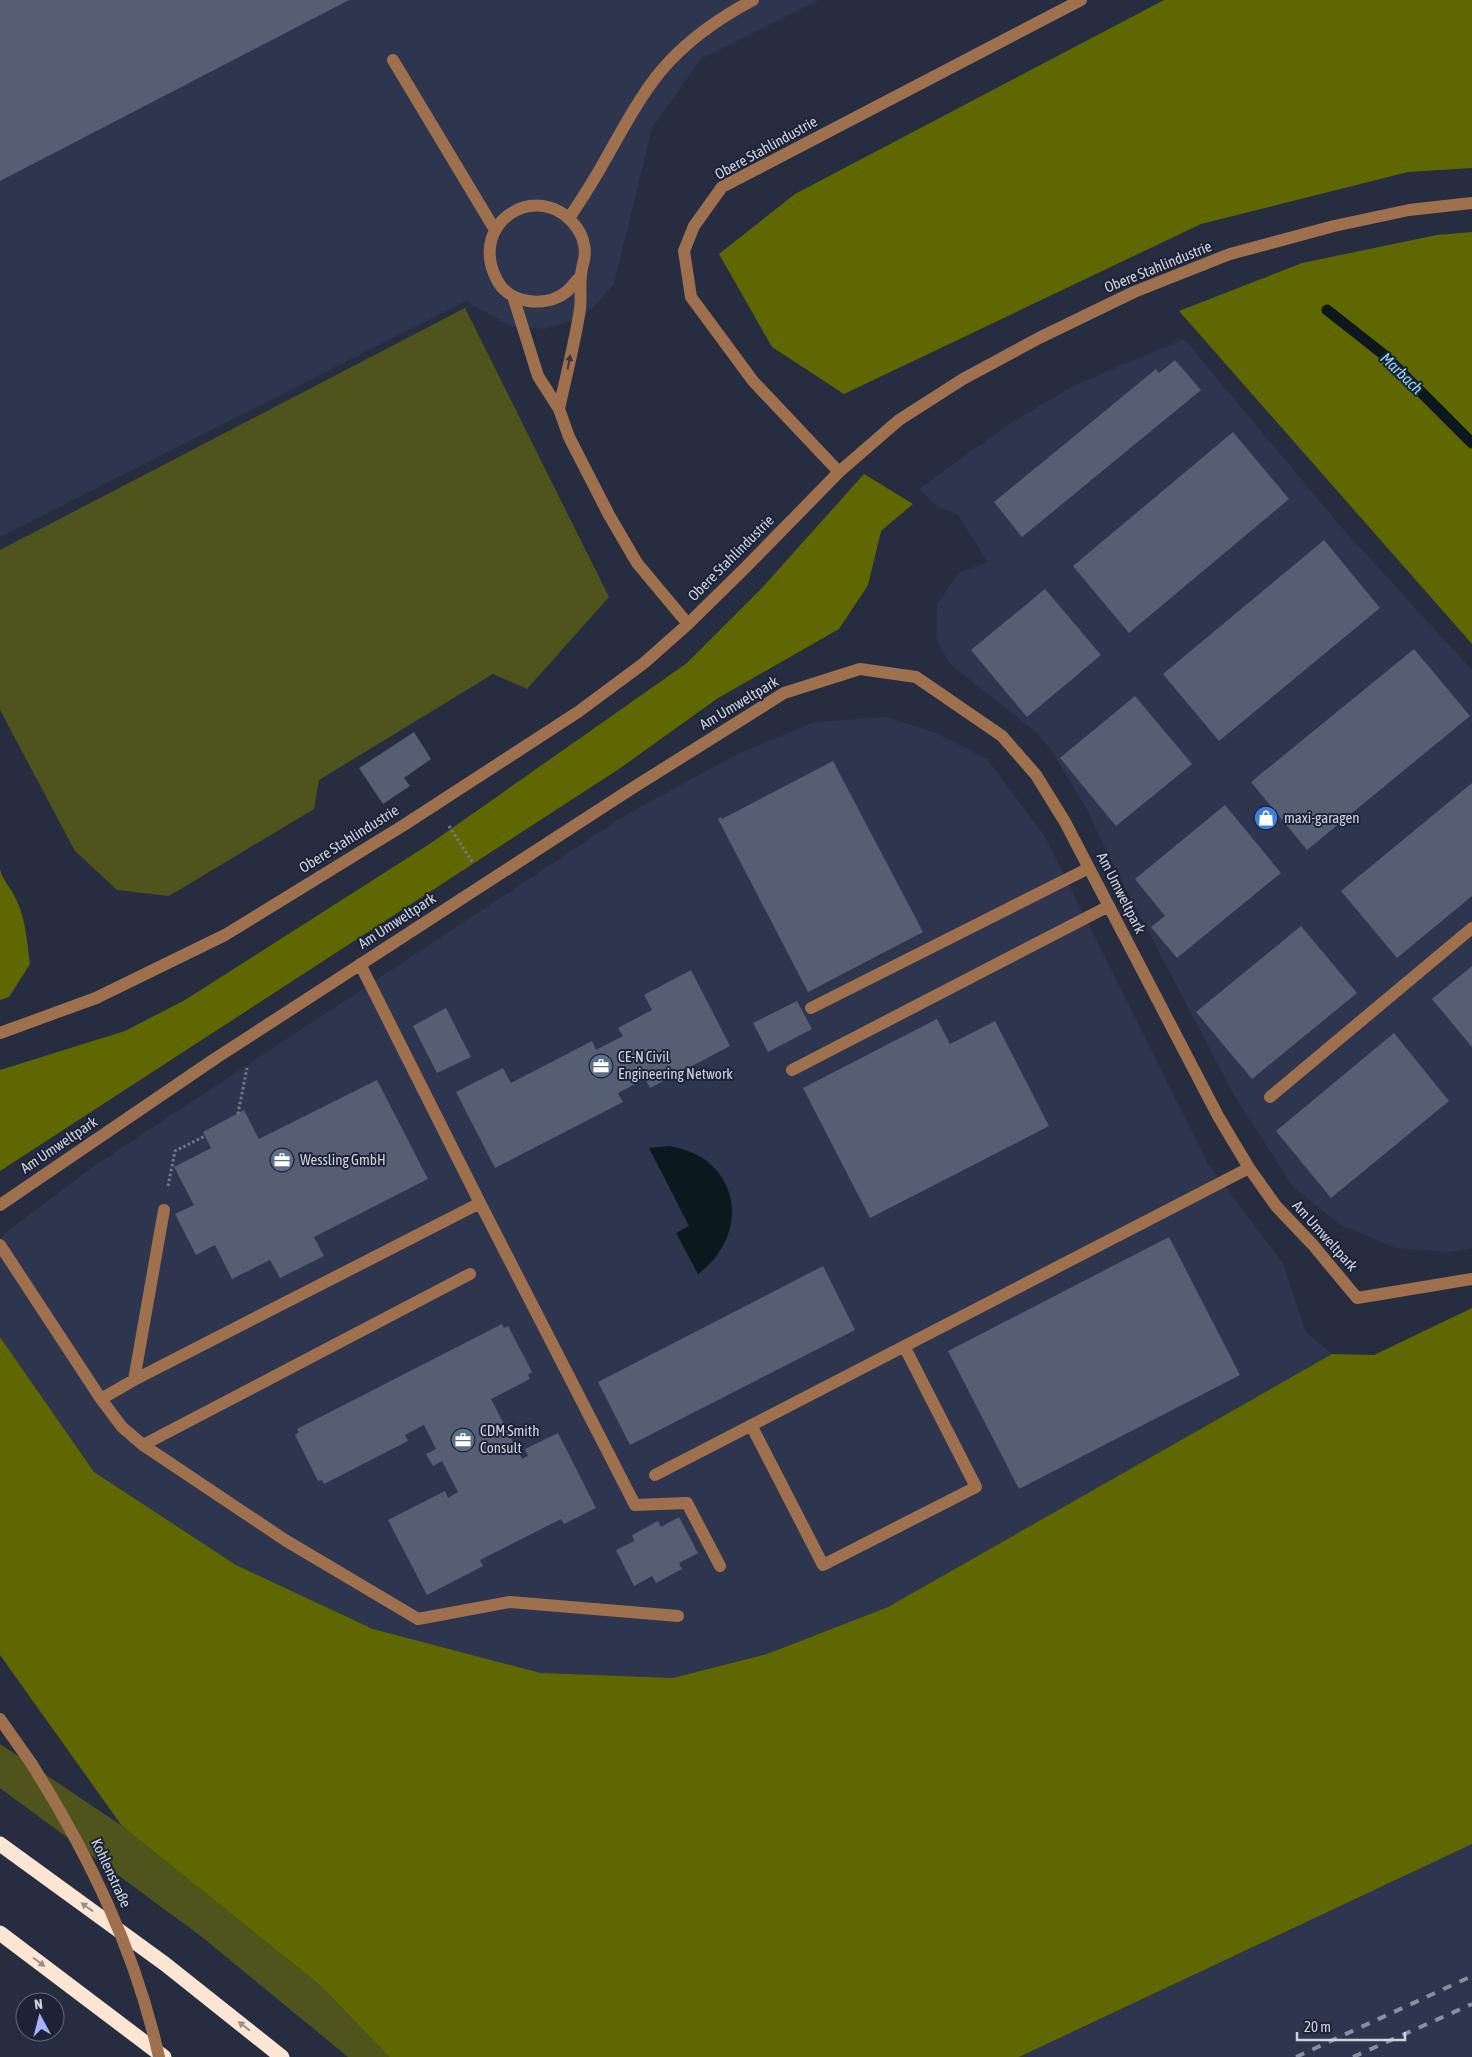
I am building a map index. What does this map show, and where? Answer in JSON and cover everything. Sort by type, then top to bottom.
[{"type":"highway","points":[[0,1844],[165,1964],[282,2057]]},
{"type":"highway","points":[[0,1932],[164,2057]]},
{"type":"street","points":[[570,218],[631,114],[660,72],[690,42],[736,9],[753,0]]},
{"type":"street","name":"Obere Stahlindustrie","points":[[838,472],[753,381],[691,297],[684,251],[694,226],[722,187],[1081,0]]},
{"type":"street","points":[[393,60],[495,230],[509,214],[529,206],[551,207],[570,218],[582,236],[585,257],[579,278],[580,307],[559,409]]},
{"type":"street","name":"Obere Stahlindustrie","points":[[0,1033],[96,998],[224,934],[435,805],[578,712],[644,663],[688,624],[838,472],[898,420],[963,378],[1039,338],[1134,292],[1230,254],[1334,226],[1409,210],[1472,203]]},
{"type":"street","name":"Obere Stahlindustrie","points":[[495,230],[489,248],[490,267],[498,283],[513,296],[538,376],[559,409],[582,463],[637,563],[688,624]]},
{"type":"street","points":[[513,296],[531,302],[549,301],[566,292],[579,278]]},
{"type":"street","name":"Am Umweltpark","points":[[0,1205],[254,1033],[784,693],[860,669],[916,678],[1002,736],[1036,775],[1065,822],[1218,1116],[1249,1168],[1276,1206],[1314,1245],[1357,1298],[1472,1280]]},
{"type":"street","points":[[811,1008],[1089,868]]},
{"type":"street","points":[[792,1070],[1109,906]]},
{"type":"street","points":[[1270,1097],[1472,928]]},
{"type":"street","points":[[360,964],[635,1505],[687,1503],[720,1566]]},
{"type":"street","points":[[655,1475],[1249,1168]]},
{"type":"street","points":[[101,1399],[134,1380],[480,1203]]},
{"type":"street","points":[[134,1380],[164,1210]]},
{"type":"street","points":[[0,1245],[101,1399],[122,1427],[143,1445],[285,1540],[418,1618],[510,1602],[678,1616]]},
{"type":"street","points":[[143,1445],[470,1274]]},
{"type":"street","points":[[751,1425],[823,1565],[976,1487],[904,1346]]},
{"type":"street","name":"Kohlenstraße","points":[[0,1719],[64,1815],[105,1894],[136,1972],[159,2057]]},
{"type":"path","points":[[435,805],[486,883]]},
{"type":"path","points":[[238,1114],[254,1033]]},
{"type":"path","points":[[164,1210],[175,1151],[205,1136]]},
{"type":"shaded area","points":[[0,0],[819,0],[701,59],[652,128],[614,284],[584,317],[545,329],[512,327],[466,301],[0,537]]},
{"type":"shaded area","points":[[1184,339],[1342,528],[1472,670],[1472,1248],[1449,1252],[1395,1248],[1341,1225],[1294,1188],[1235,1097],[1115,868],[1086,808],[1051,750],[1037,733],[950,664],[936,638],[937,604],[959,573],[988,562],[958,515],[937,506],[919,489],[1012,422],[1075,385]]},
{"type":"shaded area","points":[[887,717],[936,733],[987,759],[1044,835],[1208,1164],[1283,1263],[1306,1332],[1332,1354],[888,1607],[767,1654],[673,1678],[541,1673],[373,1629],[236,1565],[94,1472],[0,1337],[0,1239],[14,1226],[87,1171],[626,815],[739,753],[815,722]]},
{"type":"shaded area","points":[[670,1146],[695,1154],[708,1162],[720,1175],[728,1190],[732,1205],[732,1220],[721,1250],[711,1263],[698,1274],[676,1233],[689,1226],[649,1148]]},
{"type":"shaded area","points":[[1472,1844],[1472,2057],[1019,2057]]},
{"type":"green space","points":[[1164,0],[1472,0],[1472,168],[1408,172],[1201,224],[844,394],[772,347],[719,254],[795,194]]},
{"type":"green space","points":[[1472,232],[1472,644],[1179,311],[1302,263],[1437,235]]},
{"type":"green space","points":[[465,308],[609,597],[527,689],[493,674],[319,780],[314,809],[169,896],[117,890],[75,851],[0,710],[0,550]]},
{"type":"green space","points":[[864,474],[913,504],[881,531],[868,585],[839,629],[718,698],[619,769],[0,1171],[0,1070],[125,1031],[185,1000],[431,843],[687,663],[761,589]]},
{"type":"green space","points":[[0,869],[22,915],[30,964],[9,997],[0,1000]]},
{"type":"green space","points":[[1472,1308],[1472,1844],[1019,2057],[389,2057],[321,1986],[122,1826],[0,1655],[0,1337],[94,1472],[236,1565],[373,1629],[541,1673],[673,1678],[767,1654],[888,1607],[1332,1354],[1374,1355]]},
{"type":"green space","points":[[0,1744],[122,1826],[321,1986],[389,2057],[348,2057],[202,1937],[0,1788]]},
{"type":"building","points":[[0,0],[349,0],[0,181]]},
{"type":"building","points":[[1175,360],[1201,390],[1022,537],[994,502],[1156,369],[1159,373]]},
{"type":"building","points":[[1233,432],[1289,499],[1129,633],[1073,566]]},
{"type":"building","points":[[1324,540],[1380,608],[1219,741],[1163,674]]},
{"type":"building","points":[[1045,589],[1101,655],[1027,717],[971,650]]},
{"type":"building","points":[[1414,649],[1470,716],[1307,850],[1251,782]]},
{"type":"building","points":[[1135,696],[1192,764],[1116,826],[1060,758]]},
{"type":"building","points":[[414,732],[431,759],[404,778],[410,786],[383,804],[359,768]]},
{"type":"building","points":[[833,761],[923,932],[808,992],[718,819],[721,817],[722,819]]},
{"type":"building","points":[[1472,783],[1472,896],[1397,958],[1341,891]]},
{"type":"building","points":[[1225,805],[1281,873],[1177,958],[1151,927],[1165,916],[1135,879]]},
{"type":"building","points":[[1301,926],[1357,993],[1252,1079],[1196,1012]]},
{"type":"building","points":[[1472,966],[1472,1047],[1432,999]]},
{"type":"building","points":[[691,970],[730,1046],[650,1088],[645,1079],[618,1093],[623,1102],[495,1168],[456,1092],[503,1068],[511,1083],[592,1041],[596,1050],[623,1036],[618,1028],[652,1010],[644,995]]},
{"type":"building","points":[[797,1001],[812,1029],[768,1052],[753,1023]]},
{"type":"building","points":[[446,1008],[471,1057],[437,1073],[413,1026]]},
{"type":"building","points":[[937,1019],[950,1044],[995,1021],[1049,1126],[870,1218],[803,1088]]},
{"type":"building","points":[[1394,1033],[1449,1101],[1331,1198],[1276,1131]]},
{"type":"building","points":[[377,1080],[428,1179],[314,1237],[324,1256],[280,1278],[270,1260],[232,1279],[215,1245],[196,1255],[175,1214],[194,1205],[174,1167],[211,1148],[203,1132],[244,1110],[259,1139]]},
{"type":"building","points":[[1169,1237],[1240,1375],[1019,1489],[948,1351]]},
{"type":"building","points":[[823,1266],[855,1330],[630,1445],[598,1382]]},
{"type":"building","points":[[502,1324],[504,1328],[508,1326],[532,1372],[528,1375],[530,1379],[491,1399],[522,1459],[528,1456],[525,1449],[558,1433],[596,1508],[564,1524],[561,1519],[480,1560],[483,1566],[427,1595],[388,1520],[445,1491],[448,1498],[458,1492],[442,1461],[433,1466],[426,1454],[436,1449],[424,1425],[405,1435],[408,1441],[324,1484],[322,1480],[318,1481],[295,1435],[299,1432],[297,1429]]},
{"type":"building","points":[[679,1517],[698,1553],[679,1563],[682,1569],[656,1583],[652,1576],[634,1586],[616,1550],[634,1541],[632,1535],[658,1521],[661,1527]]},
{"type":"waterway","name":"Marbach","points":[[1327,310],[1383,354],[1472,443]]},
{"type":"railway","points":[[1296,2057],[1472,1976]]},
{"type":"railway","points":[[1353,2057],[1472,2004]]},
{"type":"place","name":"maxi-garagen","points":[[1266,818]]},
{"type":"place","name":"CE-N Civil Engineering Network","points":[[601,1066]]},
{"type":"place","name":"Wessling GmbH","points":[[282,1160]]},
{"type":"place","name":"CDM Smith Consult","points":[[463,1440]]}]
